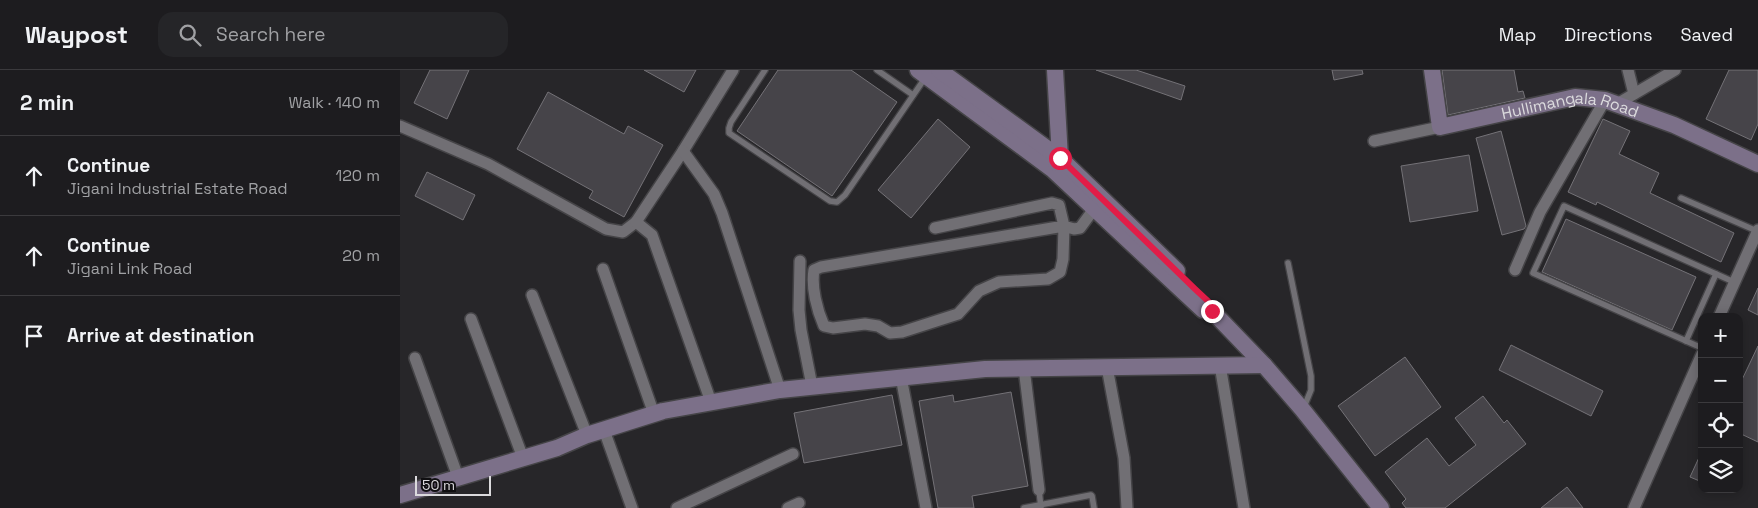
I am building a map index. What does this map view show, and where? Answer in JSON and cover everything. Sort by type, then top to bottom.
[{"type":"street","points":[[400,126],[488,164],[606,229],[623,232],[636,222],[733,70]]},
{"type":"street","points":[[1055,70],[1056,163],[1094,209],[1203,310],[1212,311]]},
{"type":"street","points":[[1432,70],[1440,126]]},
{"type":"street","points":[[1628,70],[1634,94]]},
{"type":"street","points":[[1515,270],[1540,212],[1611,102],[1634,94],[1675,70]]},
{"type":"street","points":[[928,72],[1056,163],[1210,303],[1212,311],[1264,365],[1302,409],[1381,508]]},
{"type":"street","name":"Hullimangala Road","points":[[1374,141],[1575,97],[1611,102],[1674,124],[1758,163]]},
{"type":"street","points":[[683,151],[714,194],[722,213],[780,390]]},
{"type":"street","points":[[935,228],[1052,203],[1059,205],[1064,226],[1063,259],[1060,272],[1048,278],[999,282],[980,291],[958,314],[902,332],[890,333],[878,326],[865,324],[833,328],[824,326],[819,315],[813,279],[814,270],[821,267],[1064,226],[1074,229],[1080,228],[1094,209]]},
{"type":"street","points":[[636,222],[652,235],[711,402]]},
{"type":"street","points":[[1720,313],[1758,230]]},
{"type":"street","points":[[800,261],[799,310],[812,386]]},
{"type":"street","points":[[603,269],[654,414]]},
{"type":"street","points":[[532,296],[587,435]]},
{"type":"street","points":[[471,319],[522,458]]},
{"type":"street","points":[[415,358],[458,477]]},
{"type":"street","points":[[1634,508],[1700,358]]},
{"type":"street","points":[[1220,365],[1244,508]]},
{"type":"street","points":[[400,494],[557,448],[587,435],[664,411],[780,390],[985,369],[1264,365]]},
{"type":"street","points":[[1107,367],[1124,458],[1127,508]]},
{"type":"street","points":[[1024,368],[1039,490]]},
{"type":"street","points":[[901,377],[926,508]]},
{"type":"street","points":[[604,430],[632,508]]},
{"type":"street","points":[[684,507],[793,454]]},
{"type":"lane","points":[[765,70],[731,122],[729,133],[830,201],[837,202],[845,195],[928,72]]},
{"type":"lane","points":[[877,70],[913,95]]},
{"type":"lane","points":[[1681,198],[1758,230]]},
{"type":"lane","points":[[1698,346],[1533,273],[1564,206],[1734,282]]},
{"type":"lane","points":[[1288,263],[1311,376],[1311,390],[1302,409]]},
{"type":"lane","points":[[1686,341],[1716,274]]},
{"type":"lane","points":[[1039,490],[1041,507]]},
{"type":"lane","points":[[1024,508],[1041,507],[1090,495],[1092,496],[1094,508]]},
{"type":"building","points":[[430,70],[469,70],[447,119],[414,103]]},
{"type":"building","points":[[644,70],[696,70],[684,92]]},
{"type":"building","points":[[778,70],[851,70],[897,102],[832,196],[737,131]]},
{"type":"building","points":[[1096,70],[1136,70],[1185,86],[1181,100]]},
{"type":"building","points":[[1332,70],[1362,70],[1363,74],[1334,80]]},
{"type":"building","points":[[1442,70],[1514,70],[1518,92],[1523,91],[1525,98],[1448,115]]},
{"type":"building","points":[[1729,70],[1758,70],[1758,124],[1751,140],[1706,119]]},
{"type":"building","points":[[548,92],[624,134],[628,126],[663,145],[624,217],[589,198],[593,191],[517,149]]},
{"type":"building","points":[[938,119],[970,147],[911,218],[878,190]]},
{"type":"building","points":[[1603,119],[1630,131],[1619,154],[1659,173],[1650,193],[1734,233],[1721,262],[1597,202],[1596,205],[1568,192]]},
{"type":"building","points":[[1501,131],[1526,226],[1524,229],[1502,235],[1476,138]]},
{"type":"building","points":[[1469,155],[1478,211],[1410,222],[1401,166]]},
{"type":"building","points":[[427,172],[475,195],[463,220],[415,196]]},
{"type":"building","points":[[1566,219],[1696,277],[1672,330],[1542,272]]},
{"type":"building","points":[[1758,288],[1758,315],[1748,310]]},
{"type":"building","points":[[1511,345],[1603,391],[1591,416],[1499,370]]},
{"type":"building","points":[[1758,346],[1758,442],[1743,435],[1743,378]]},
{"type":"building","points":[[1405,357],[1441,407],[1375,456],[1338,406]]},
{"type":"building","points":[[1011,392],[1028,486],[972,496],[974,508],[938,508],[919,401],[953,395],[954,402]]},
{"type":"building","points":[[892,395],[902,445],[804,463],[794,413]]},
{"type":"building","points":[[1483,396],[1504,423],[1507,420],[1526,444],[1445,508],[1406,508],[1402,503],[1406,499],[1385,472],[1427,438],[1449,466],[1476,445],[1455,418]]},
{"type":"building","points":[[1698,460],[1698,480],[1690,477]]},
{"type":"building","points":[[1567,487],[1583,508],[1541,508]]},
{"type":"route","points":[[1060,158],[1210,303],[1212,311]]}]
